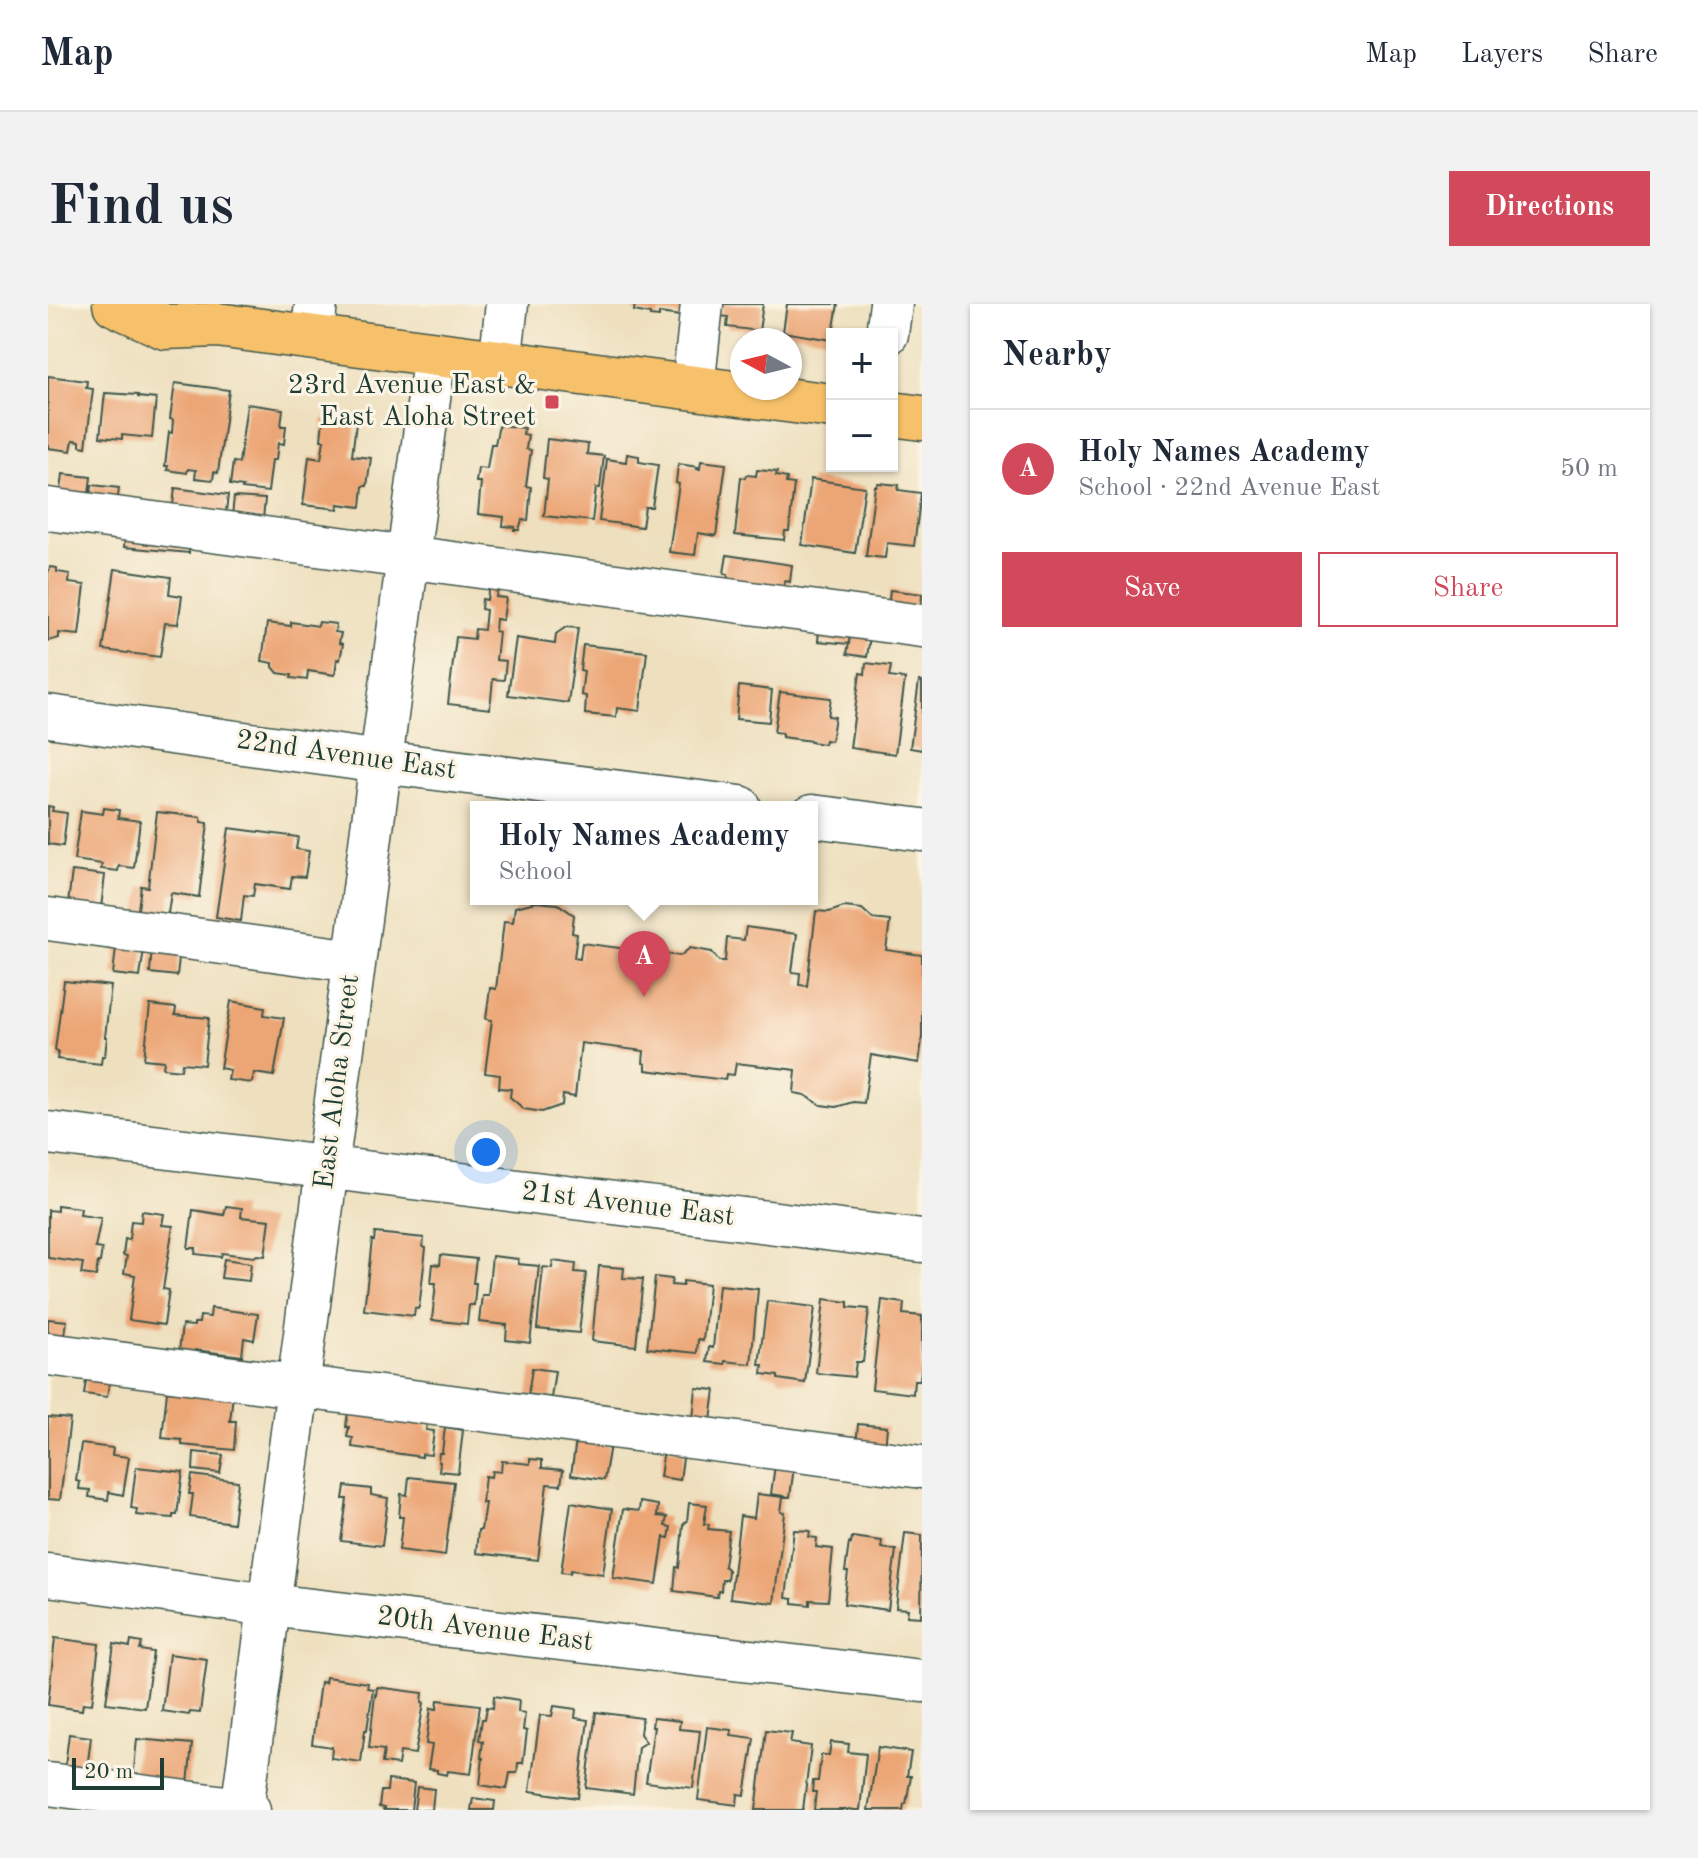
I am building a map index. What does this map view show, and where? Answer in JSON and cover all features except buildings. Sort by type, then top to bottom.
[{"type":"main road","points":[[115,304],[165,327],[201,314],[314,320],[435,353],[826,405]]},
{"type":"main road","points":[[898,415],[922,418]]},
{"type":"street","points":[[500,362],[507,304]]},
{"type":"street","points":[[693,388],[702,304]]},
{"type":"street","points":[[888,328],[891,304]]},
{"type":"street","name":"East Aloha Street","points":[[242,1810],[435,353]]},
{"type":"street","points":[[48,509],[922,626]]},
{"type":"street","name":"22nd Avenue East","points":[[48,716],[692,801]]},
{"type":"street","points":[[818,817],[922,830]]},
{"type":"street","points":[[48,919],[354,961]]},
{"type":"street","name":"21st Avenue East","points":[[48,1133],[922,1241]]},
{"type":"street","points":[[48,1354],[922,1467]]},
{"type":"street","name":"20th Avenue East","points":[[48,1575],[269,1605],[922,1681]]},
{"type":"street","points":[[48,1784],[249,1810]]},
{"type":"place","name":"23rd Avenue East & East Aloha Street","points":[[552,402]]},
{"type":"place","name":"Holy Names Academy","points":[[644,997]]}]
